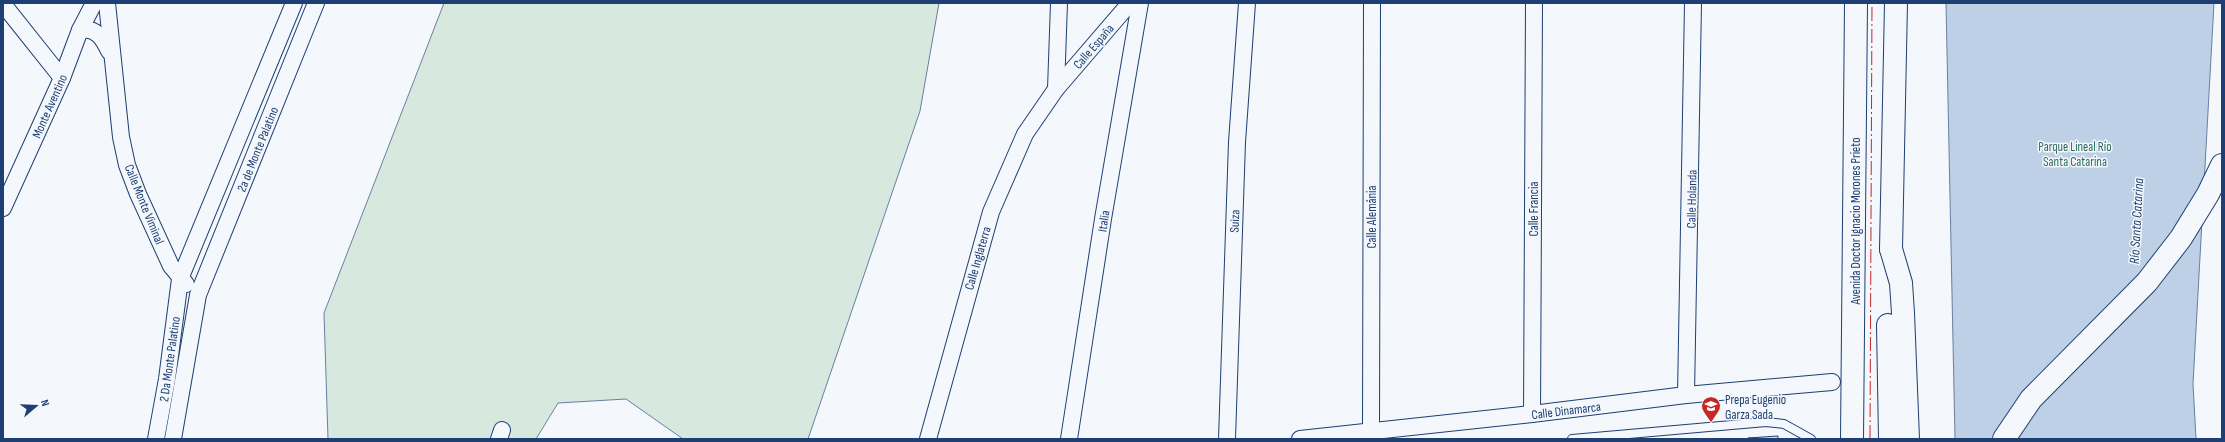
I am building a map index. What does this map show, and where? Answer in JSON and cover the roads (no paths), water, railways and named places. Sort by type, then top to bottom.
[{"type":"main road","name":"Avenida Doctor Ignacio Morones Prieto","points":[[1852,439],[1856,3]]},
{"type":"main road","points":[[1890,439],[1888,312],[1891,250],[1896,3]]},
{"type":"main road","points":[[2004,439],[2031,399],[2147,282],[2185,232],[2208,194],[2222,165]]},
{"type":"main road","points":[[1891,250],[1900,283],[1903,313],[1908,439]]},
{"type":"street","name":"Monte Aventino","points":[[3,208],[62,78],[80,30],[94,3]]},
{"type":"street","name":"Calle Monte Viminal","points":[[107,3],[111,54],[121,137],[127,165],[138,194],[171,266],[180,279],[198,294]]},
{"type":"street","name":"2a de Monte Palatino","points":[[180,279],[294,3]]},
{"type":"street","name":"2a de Monte Palatino","points":[[198,294],[316,3]]},
{"type":"street","points":[[1056,89],[1060,3]]},
{"type":"street","name":"Calle España","points":[[1056,89],[1130,3]]},
{"type":"street","name":"Italia","points":[[1069,439],[1102,227],[1140,3]]},
{"type":"street","name":"Suiza","points":[[1226,439],[1237,142],[1247,3]]},
{"type":"street","name":"Calle Alemánia","points":[[1371,431],[1372,3]]},
{"type":"street","name":"Calle Francia","points":[[1532,414],[1534,3]]},
{"type":"street","name":"Calle Holanda","points":[[1686,395],[1693,3]]},
{"type":"street","points":[[3,4],[62,78]]},
{"type":"street","name":"Calle Monte Viminal","points":[[80,30],[88,29],[100,35],[111,54]]},
{"type":"street","name":"Calle Inglaterra","points":[[928,439],[991,212],[1025,134],[1056,89]]},
{"type":"street","name":"2 Da Monte Palatino","points":[[156,439],[167,379],[180,279]]},
{"type":"street","name":"2 Da Monte Palatino","points":[[173,439],[198,294]]},
{"type":"street","name":"Calle Dinamarca","points":[[1300,439],[1532,414],[1686,395],[1832,382]]},
{"type":"lane","points":[[1572,439],[1766,422],[1784,424],[1811,439]]},
{"type":"water","name":"Río Santa Catarina","points":[[1946,3],[2214,3],[2193,384],[2196,439],[1955,439]]},
{"type":"place","name":"Prepa Eugenio Garza Sada","points":[[1711,423]]},
{"type":"park label","name":"Parque Lineal Río Santa Catarina","points":[[2075,154]]}]
